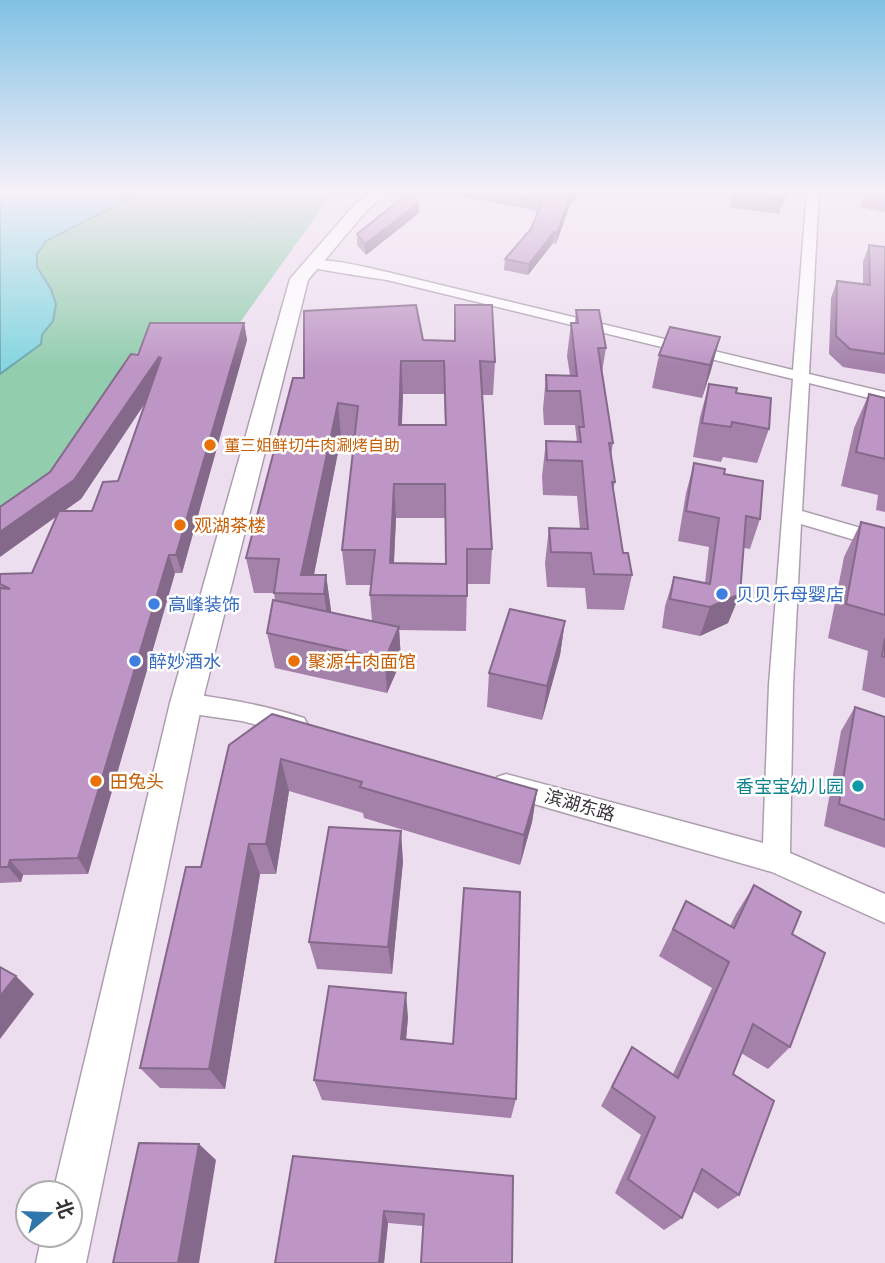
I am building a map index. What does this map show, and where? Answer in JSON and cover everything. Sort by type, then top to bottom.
[{"type":"street","points":[[80,1179],[186,703],[299,279],[322,250]]},
{"type":"street","points":[[776,860],[781,685],[810,250]]},
{"type":"street","points":[[309,264],[338,266],[387,276],[885,397]]},
{"type":"street","points":[[791,514],[885,542]]},
{"type":"street","points":[[186,703],[242,711],[322,733]]},
{"type":"street","name":"滨湖东路","points":[[482,778],[776,860],[885,909]]},
{"type":"green space","points":[[0,250],[292,250],[233,332],[145,341],[52,483],[0,521]]},
{"type":"water","points":[[0,250],[40,250],[37,254],[37,267],[51,289],[56,304],[53,321],[42,335],[41,344],[0,374]]},
{"type":"building","points":[[513,250],[540,250],[529,264],[505,259]]},
{"type":"building","points":[[869,250],[885,250],[885,354],[850,349],[836,336],[837,281],[870,285]]},
{"type":"building","points":[[416,305],[423,340],[455,341],[455,305],[492,305],[495,362],[480,361],[492,549],[467,549],[467,596],[370,595],[375,550],[342,550],[358,406],[338,403],[301,575],[326,575],[324,594],[274,593],[279,559],[246,558],[293,378],[304,378],[304,311]],"holes":[[[401,361],[444,361],[446,425],[399,425]],[[394,484],[445,484],[446,564],[390,563]]]},
{"type":"building","points":[[576,310],[599,310],[606,348],[598,348],[613,443],[609,443],[615,482],[612,482],[623,553],[628,553],[632,575],[594,574],[591,553],[551,552],[549,528],[588,529],[582,461],[547,460],[546,441],[581,442],[579,427],[584,427],[580,391],[547,391],[546,375],[577,376],[571,323],[578,323]]},
{"type":"building","points":[[150,323],[244,323],[176,555],[169,555],[78,858],[10,860],[8,867],[0,867],[0,588],[10,589],[0,584],[0,574],[32,573],[59,511],[92,511],[103,482],[118,481],[161,358],[159,357],[74,480],[0,532],[0,507],[50,472],[131,354],[138,355]]},
{"type":"building","points":[[670,327],[720,337],[710,365],[659,355]]},
{"type":"building","points":[[709,384],[737,388],[736,393],[771,398],[769,429],[732,422],[731,427],[702,423]]},
{"type":"building","points":[[869,394],[885,398],[885,459],[856,452]]},
{"type":"building","points":[[694,463],[725,469],[724,474],[763,481],[760,519],[746,516],[740,594],[710,607],[670,599],[674,577],[710,584],[719,518],[686,511]]},
{"type":"building","points":[[861,522],[885,528],[885,615],[846,604]]},
{"type":"building","points":[[273,600],[399,627],[385,659],[267,633]]},
{"type":"building","points":[[510,609],[565,621],[547,686],[489,673]]},
{"type":"building","points":[[855,707],[885,717],[885,820],[839,804]]},
{"type":"building","points":[[272,714],[537,790],[524,835],[360,787],[362,782],[281,759],[266,844],[249,844],[209,1069],[140,1068],[186,867],[201,867],[229,745]]},
{"type":"building","points":[[329,827],[401,831],[388,947],[309,942]]},
{"type":"building","points":[[754,885],[801,912],[792,934],[825,953],[790,1047],[753,1024],[733,1074],[774,1101],[739,1195],[702,1169],[682,1218],[628,1179],[655,1117],[612,1087],[632,1047],[678,1078],[729,962],[673,929],[686,901],[734,928]]},
{"type":"building","points":[[464,888],[520,892],[516,1099],[314,1080],[329,986],[406,993],[401,1039],[453,1044]]},
{"type":"building","points":[[0,967],[16,976],[0,996]]},
{"type":"building","points":[[139,1143],[199,1144],[178,1263],[113,1263]]},
{"type":"building","points":[[293,1156],[513,1176],[512,1263],[421,1263],[424,1214],[384,1211],[379,1263],[275,1263]]},
{"type":"place","name":"董三姐鲜切牛肉涮烤自助","points":[[210,445]]},
{"type":"place","name":"观湖茶楼","points":[[180,525]]},
{"type":"place","name":"贝贝乐母婴店","points":[[722,594]]},
{"type":"place","name":"高峰装饰","points":[[154,604]]},
{"type":"place","name":"醉妙酒水","points":[[135,661]]},
{"type":"place","name":"聚源牛肉面馆","points":[[294,661]]},
{"type":"place","name":"田兔头","points":[[96,781]]},
{"type":"place","name":"香宝宝幼儿园","points":[[858,786]]}]
